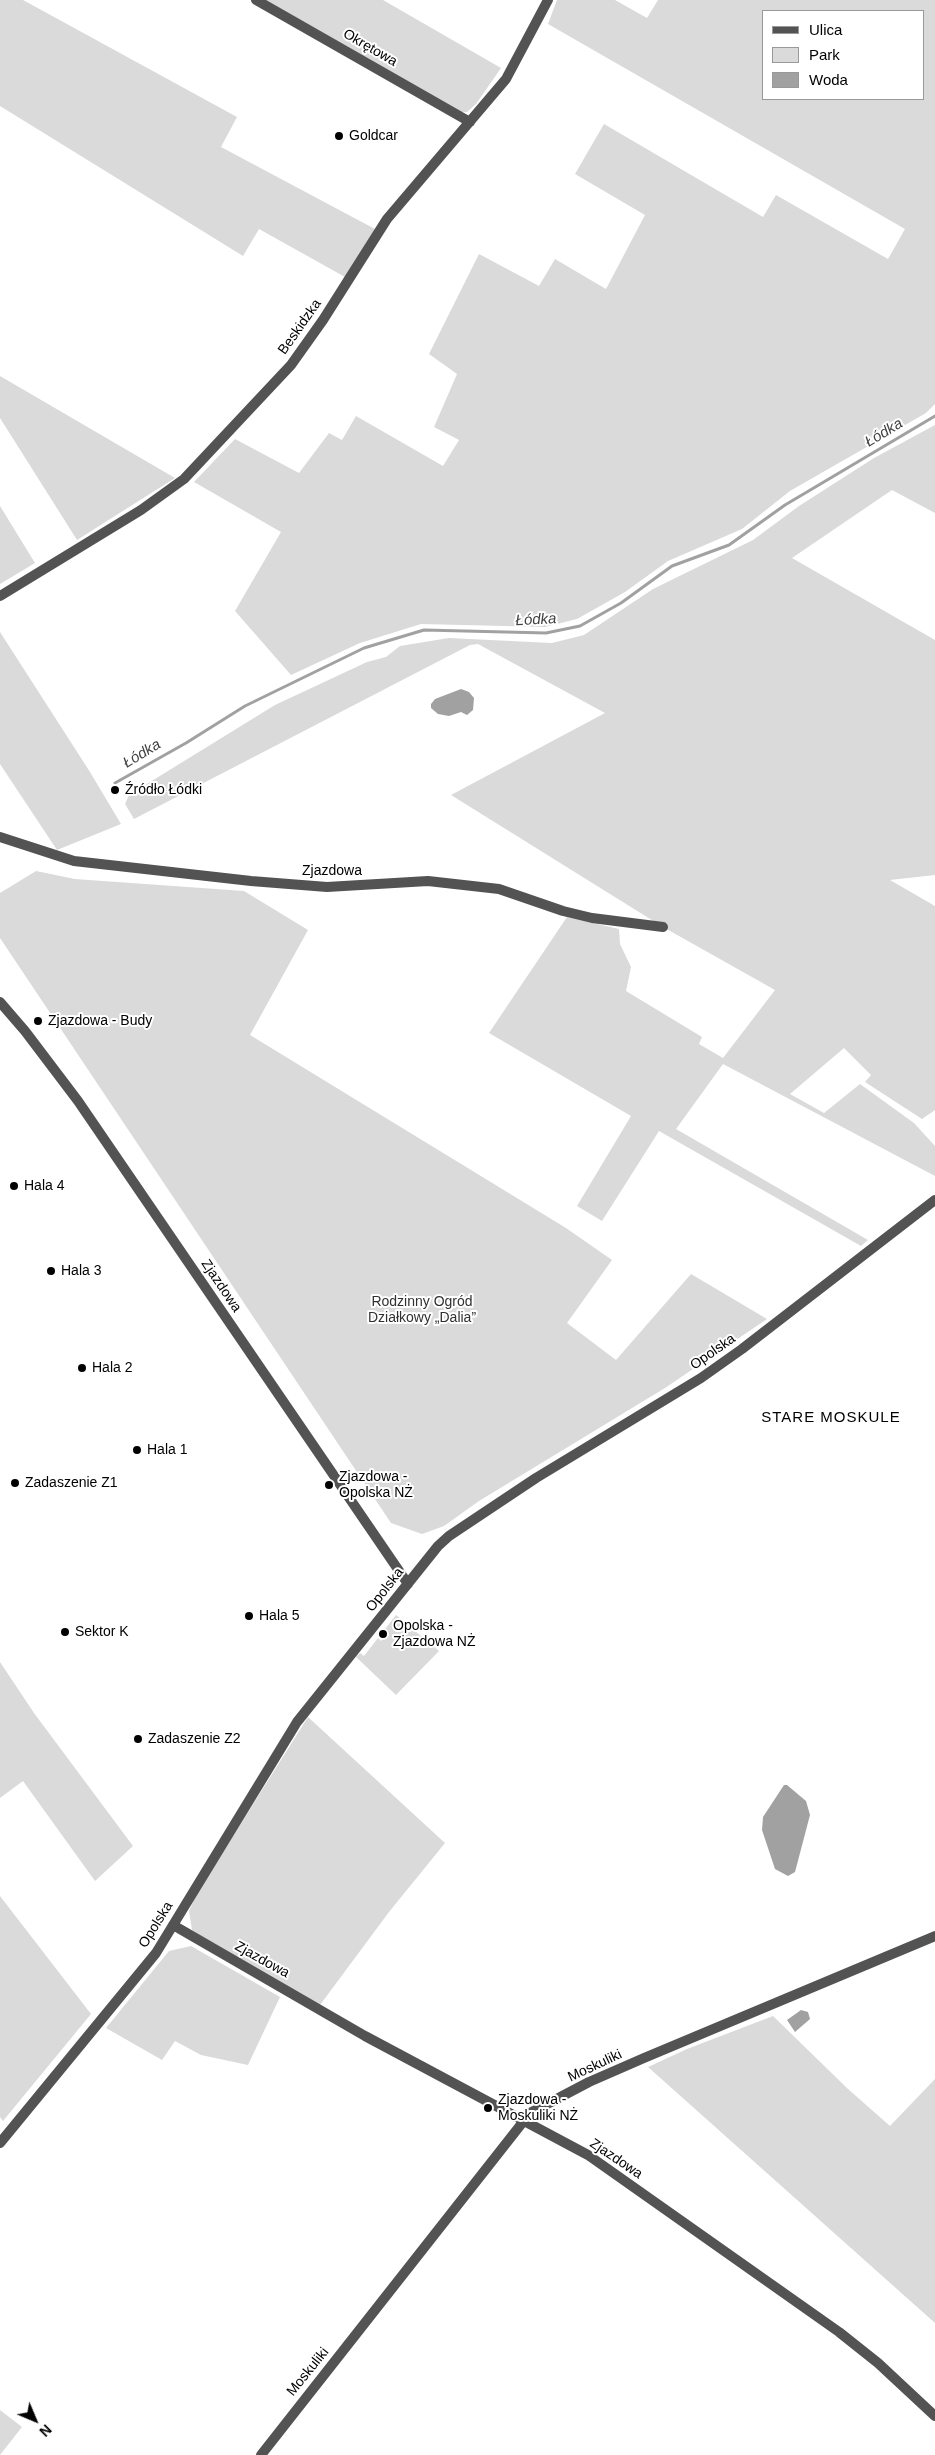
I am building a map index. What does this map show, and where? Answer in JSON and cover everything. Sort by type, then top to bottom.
[{"type":"street","name":"Okrętowa","points":[[256,0],[470,122]]},
{"type":"street","name":"Beskidzka","points":[[0,596],[141,510],[184,480],[291,365],[323,320],[387,220],[506,79],[548,0]]},
{"type":"street","name":"Zjazdowa","points":[[0,837],[74,860],[251,881],[327,887],[428,882],[499,889],[563,911],[592,918],[663,927]]},
{"type":"street","name":"Zjazdowa","points":[[0,992],[3,1004],[78,1101],[408,1584]]},
{"type":"street","name":"Opolska","points":[[0,2143],[149,1963],[298,1722],[408,1584],[449,1536],[536,1478],[701,1378],[742,1349],[935,1200]]},
{"type":"street","name":"Zjazdowa","points":[[173,1925],[352,2028],[524,2120],[601,2164],[838,2332],[878,2363],[935,2416]]},
{"type":"street","name":"Moskuliki","points":[[261,2455],[524,2120],[535,2110],[590,2082],[935,1936]]},
{"type":"green space","points":[[0,0],[23,0],[237,117],[221,147],[375,229],[345,277],[259,229],[243,256],[0,106]]},
{"type":"green space","points":[[261,0],[383,0],[501,68],[476,104],[467,112],[461,112]]},
{"type":"green space","points":[[557,0],[615,0],[647,18],[658,0],[935,0],[935,404],[926,413],[790,491],[742,529],[668,561],[625,592],[577,619],[545,627],[421,624],[360,643],[291,675],[235,611],[281,532],[194,482],[235,439],[299,473],[329,433],[342,440],[356,416],[443,466],[459,440],[434,427],[457,374],[429,354],[479,254],[539,286],[555,259],[606,289],[645,215],[575,174],[604,124],[763,217],[776,195],[888,259],[905,229],[548,24]]},
{"type":"green space","points":[[0,376],[175,478],[77,540],[0,418]]},
{"type":"green space","points":[[935,425],[935,513],[892,490],[792,558],[935,640],[935,875],[890,880],[935,906],[935,1110],[922,1119],[865,1082],[871,1075],[844,1048],[790,1094],[824,1113],[860,1084],[914,1123],[935,1146],[935,1176],[723,1064],[676,1129],[868,1240],[861,1246],[659,1131],[602,1221],[577,1206],[631,1116],[489,1033],[567,917],[619,929],[620,944],[631,967],[626,991],[702,1037],[699,1044],[723,1058],[775,990],[663,927],[451,795],[605,713],[478,644],[470,645],[134,819],[125,804],[129,795],[275,705],[367,662],[386,657],[400,646],[449,638],[552,643],[584,635],[653,589],[753,540],[799,506],[874,458]]},
{"type":"green space","points":[[0,506],[35,563],[0,584]]},
{"type":"green space","points":[[0,632],[121,824],[57,850],[0,764]]},
{"type":"green space","name":"Rodzinny Ogród Działkowy „Dalia”","points":[[36,871],[75,879],[244,891],[308,930],[250,1035],[566,1228],[612,1260],[567,1323],[616,1360],[691,1274],[767,1319],[665,1388],[479,1501],[444,1526],[422,1534],[391,1523],[0,938],[0,893]]},
{"type":"green space","points":[[396,1615],[439,1651],[396,1695],[356,1657],[360,1653],[364,1656],[378,1638],[381,1641],[385,1635],[382,1633]]},
{"type":"green space","points":[[0,1662],[34,1713],[133,1846],[95,1881],[23,1781],[0,1798]]},
{"type":"green space","points":[[308,1717],[445,1843],[389,1912],[320,2005],[192,1930],[189,1911],[196,1895]]},
{"type":"green space","points":[[0,1896],[91,2014],[3,2121],[0,2117]]},
{"type":"green space","points":[[191,1946],[280,1997],[248,2065],[201,2055],[175,2041],[162,2060],[106,2028],[169,1951]]},
{"type":"green space","points":[[773,2016],[848,2089],[890,2126],[935,2079],[935,2323],[648,2067],[687,2049]]},
{"type":"green space","points":[[0,2410],[22,2427],[0,2455]]},
{"type":"water","points":[[461,689],[469,692],[474,698],[473,710],[467,715],[461,712],[449,716],[438,714],[431,708],[431,704],[435,699]]},
{"type":"water","points":[[784,1785],[787,1785],[806,1801],[810,1815],[795,1872],[788,1876],[775,1869],[762,1830],[763,1817]]},
{"type":"water","points":[[801,2010],[808,2012],[810,2019],[795,2032],[787,2020]]},
{"type":"waterway","name":"Łódka","points":[[115,783],[186,743],[245,706],[364,648],[424,630],[546,633],[580,626],[621,603],[672,566],[729,545],[785,505],[935,416]]},
{"type":"place","name":"Goldcar","points":[[339,136]]},
{"type":"place","name":"Źródło Łódki","points":[[115,790]]},
{"type":"place","name":"Zjazdowa - Budy","points":[[38,1021]]},
{"type":"place","name":"Hala 4","points":[[14,1186]]},
{"type":"place","name":"Hala 3","points":[[51,1271]]},
{"type":"place","name":"Hala 2","points":[[82,1368]]},
{"type":"place","name":"Hala 1","points":[[137,1450]]},
{"type":"place","name":"Zadaszenie Z1","points":[[15,1483]]},
{"type":"place","name":"Zjazdowa - Opolska NŻ","points":[[329,1485]]},
{"type":"place","name":"Hala 5","points":[[249,1616]]},
{"type":"place","name":"Sektor K","points":[[65,1632]]},
{"type":"place","name":"Opolska - Zjazdowa NŻ","points":[[383,1634]]},
{"type":"place","name":"Zadaszenie Z2","points":[[138,1739]]},
{"type":"place","name":"Zjazdowa - Moskuliki NŻ","points":[[488,2108]]},
{"type":"district","name":"STARE MOSKULE","points":[[831,1418]]}]
